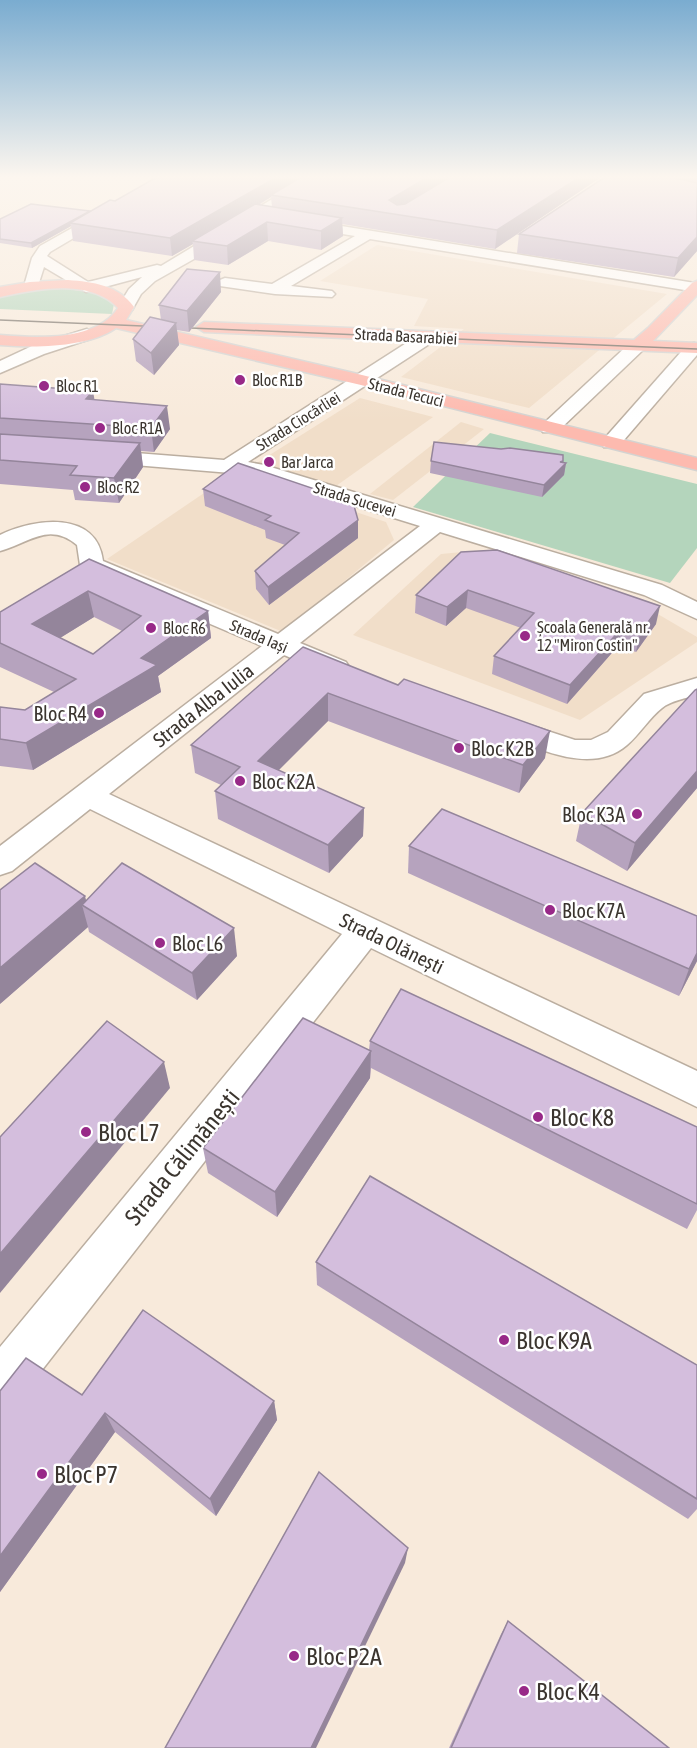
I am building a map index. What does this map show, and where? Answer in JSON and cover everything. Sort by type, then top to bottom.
[{"type":"main road","points":[[22,269],[35,259]]},
{"type":"main road","points":[[0,284],[86,287],[115,295],[121,298],[126,307],[124,314],[115,323],[87,334],[36,342],[0,340]]},
{"type":"main road","points":[[0,292],[32,286]]},
{"type":"main road","points":[[637,346],[654,332],[696,287]]},
{"type":"main road","name":"Strada Basarabiei","points":[[115,323],[695,348]]},
{"type":"main road","name":"Strada Tecuci","points":[[115,323],[362,380],[697,464]]},
{"type":"street","points":[[32,286],[39,259]]},
{"type":"street","points":[[45,259],[86,287],[175,263]]},
{"type":"street","points":[[126,307],[138,287],[183,259]]},
{"type":"street","points":[[275,289],[327,259]]},
{"type":"street","points":[[514,259],[696,287]]},
{"type":"street","points":[[118,263],[175,263]]},
{"type":"street","points":[[225,283],[327,294]]},
{"type":"street","points":[[0,368],[38,350],[87,334]]},
{"type":"street","name":"Strada Ciocârliei","points":[[230,465],[428,337]]},
{"type":"street","points":[[550,428],[637,346]]},
{"type":"street","points":[[611,443],[695,348]]},
{"type":"street","name":"Strada Sucevei","points":[[73,454],[257,469],[693,602]]},
{"type":"street","name":"Strada Alba Iulia","points":[[0,863],[435,525]]},
{"type":"street","name":"Strada Iași","points":[[0,544],[28,530],[40,528],[57,528],[78,534],[88,543],[92,565],[365,679]]},
{"type":"street","points":[[482,718],[573,748],[591,749],[608,745],[618,738],[654,700],[697,686]]},
{"type":"street","name":"Strada Olănești","points":[[88,796],[697,1090]]},
{"type":"street","name":"Strada Călimănești","points":[[0,1385],[365,930]]},
{"type":"shaded area","points":[[356,259],[457,259],[667,294],[529,408],[401,377],[464,329],[414,326],[428,299],[320,281]]},
{"type":"shaded area","points":[[360,398],[433,417],[336,486],[257,463]]},
{"type":"shaded area","points":[[461,422],[484,429],[393,500],[370,494]]},
{"type":"shaded area","points":[[235,472],[386,522],[394,540],[283,632],[107,559]]},
{"type":"shaded area","name":"Școala Generală nr. 12 \"Miron Costin\"","points":[[484,550],[627,596],[697,637],[697,642],[580,720],[353,635],[441,554]]},
{"type":"green space","points":[[58,288],[101,295],[114,304],[112,314],[0,309],[0,295]]},
{"type":"green space","points":[[490,433],[697,484],[697,548],[670,583],[413,507]]},
{"type":"building","points":[[187,269],[220,272],[187,311],[159,305]]},
{"type":"building","points":[[150,317],[176,323],[151,353],[133,339]]},
{"type":"building","points":[[0,384],[93,391],[86,399],[167,406],[151,428],[0,418]]},
{"type":"building","points":[[0,434],[140,443],[114,478],[70,475],[77,466],[0,460]]},
{"type":"building","points":[[434,442],[563,455],[563,461],[560,462],[566,463],[544,485],[431,461]]},
{"type":"building","points":[[238,463],[353,502],[358,520],[268,587],[255,571],[299,533],[265,520],[271,516],[203,489]]},
{"type":"building","points":[[497,550],[660,606],[640,633],[622,628],[570,685],[494,656],[534,613],[468,590],[447,607],[416,595],[461,552]]},
{"type":"building","points":[[89,559],[208,611],[141,658],[157,665],[26,743],[0,739],[0,707],[25,710],[76,679],[0,643],[0,612]],"holes":[[[88,591],[141,616],[93,654],[32,624]]]},
{"type":"building","points":[[303,647],[398,685],[404,679],[550,731],[523,765],[328,693],[258,761],[364,808],[328,845],[215,791],[240,767],[191,745]]},
{"type":"building","name":"Bloc K3A","points":[[697,689],[697,771],[635,843],[582,813],[695,690]]},
{"type":"building","points":[[442,809],[697,916],[697,953],[689,969],[409,846]]},
{"type":"building","points":[[35,863],[85,896],[0,968],[0,890]]},
{"type":"building","points":[[122,863],[234,928],[192,973],[82,905]]},
{"type":"building","points":[[401,989],[697,1127],[697,1204],[370,1041]]},
{"type":"building","points":[[303,1018],[371,1051],[275,1192],[203,1148]]},
{"type":"building","name":"Bloc L7","points":[[107,1021],[164,1062],[0,1254],[0,1137]]},
{"type":"building","name":"Bloc K9A","points":[[370,1176],[697,1365],[697,1499],[316,1262]]},
{"type":"building","name":"Bloc P7","points":[[143,1310],[274,1401],[210,1499],[105,1413],[0,1556],[0,1391],[26,1358],[82,1395]]},
{"type":"building","name":"Bloc P2A","points":[[319,1472],[408,1548],[311,1748],[165,1748]]},
{"type":"building","name":"Bloc K4","points":[[508,1621],[669,1748],[451,1748]]},
{"type":"tram line","points":[[0,320],[697,349]]},
{"type":"place","name":"Bloc R1B","points":[[240,380]]},
{"type":"place","name":"Bloc R1","points":[[44,386]]},
{"type":"place","name":"Bloc R1A","points":[[100,428]]},
{"type":"place","name":"Bar Jarca","points":[[269,462]]},
{"type":"place","name":"Bloc R2","points":[[85,487]]},
{"type":"place","name":"Bloc R6","points":[[151,628]]},
{"type":"place","name":"Școala Generală nr. 12 \"Miron Costin\"","points":[[525,636]]},
{"type":"place","name":"Bloc R4","points":[[99,713]]},
{"type":"place","name":"Bloc K2B","points":[[459,748]]},
{"type":"place","name":"Bloc K2A","points":[[240,781]]},
{"type":"place","name":"Bloc K3A","points":[[637,814]]},
{"type":"place","name":"Bloc K7A","points":[[550,910]]},
{"type":"place","name":"Bloc L6","points":[[160,943]]},
{"type":"place","name":"Bloc K8","points":[[538,1117]]},
{"type":"place","name":"Bloc L7","points":[[86,1132]]},
{"type":"place","name":"Bloc K9A","points":[[504,1340]]},
{"type":"place","name":"Bloc P7","points":[[42,1474]]},
{"type":"place","name":"Bloc P2A","points":[[294,1656]]},
{"type":"place","name":"Bloc K4","points":[[524,1691]]}]
